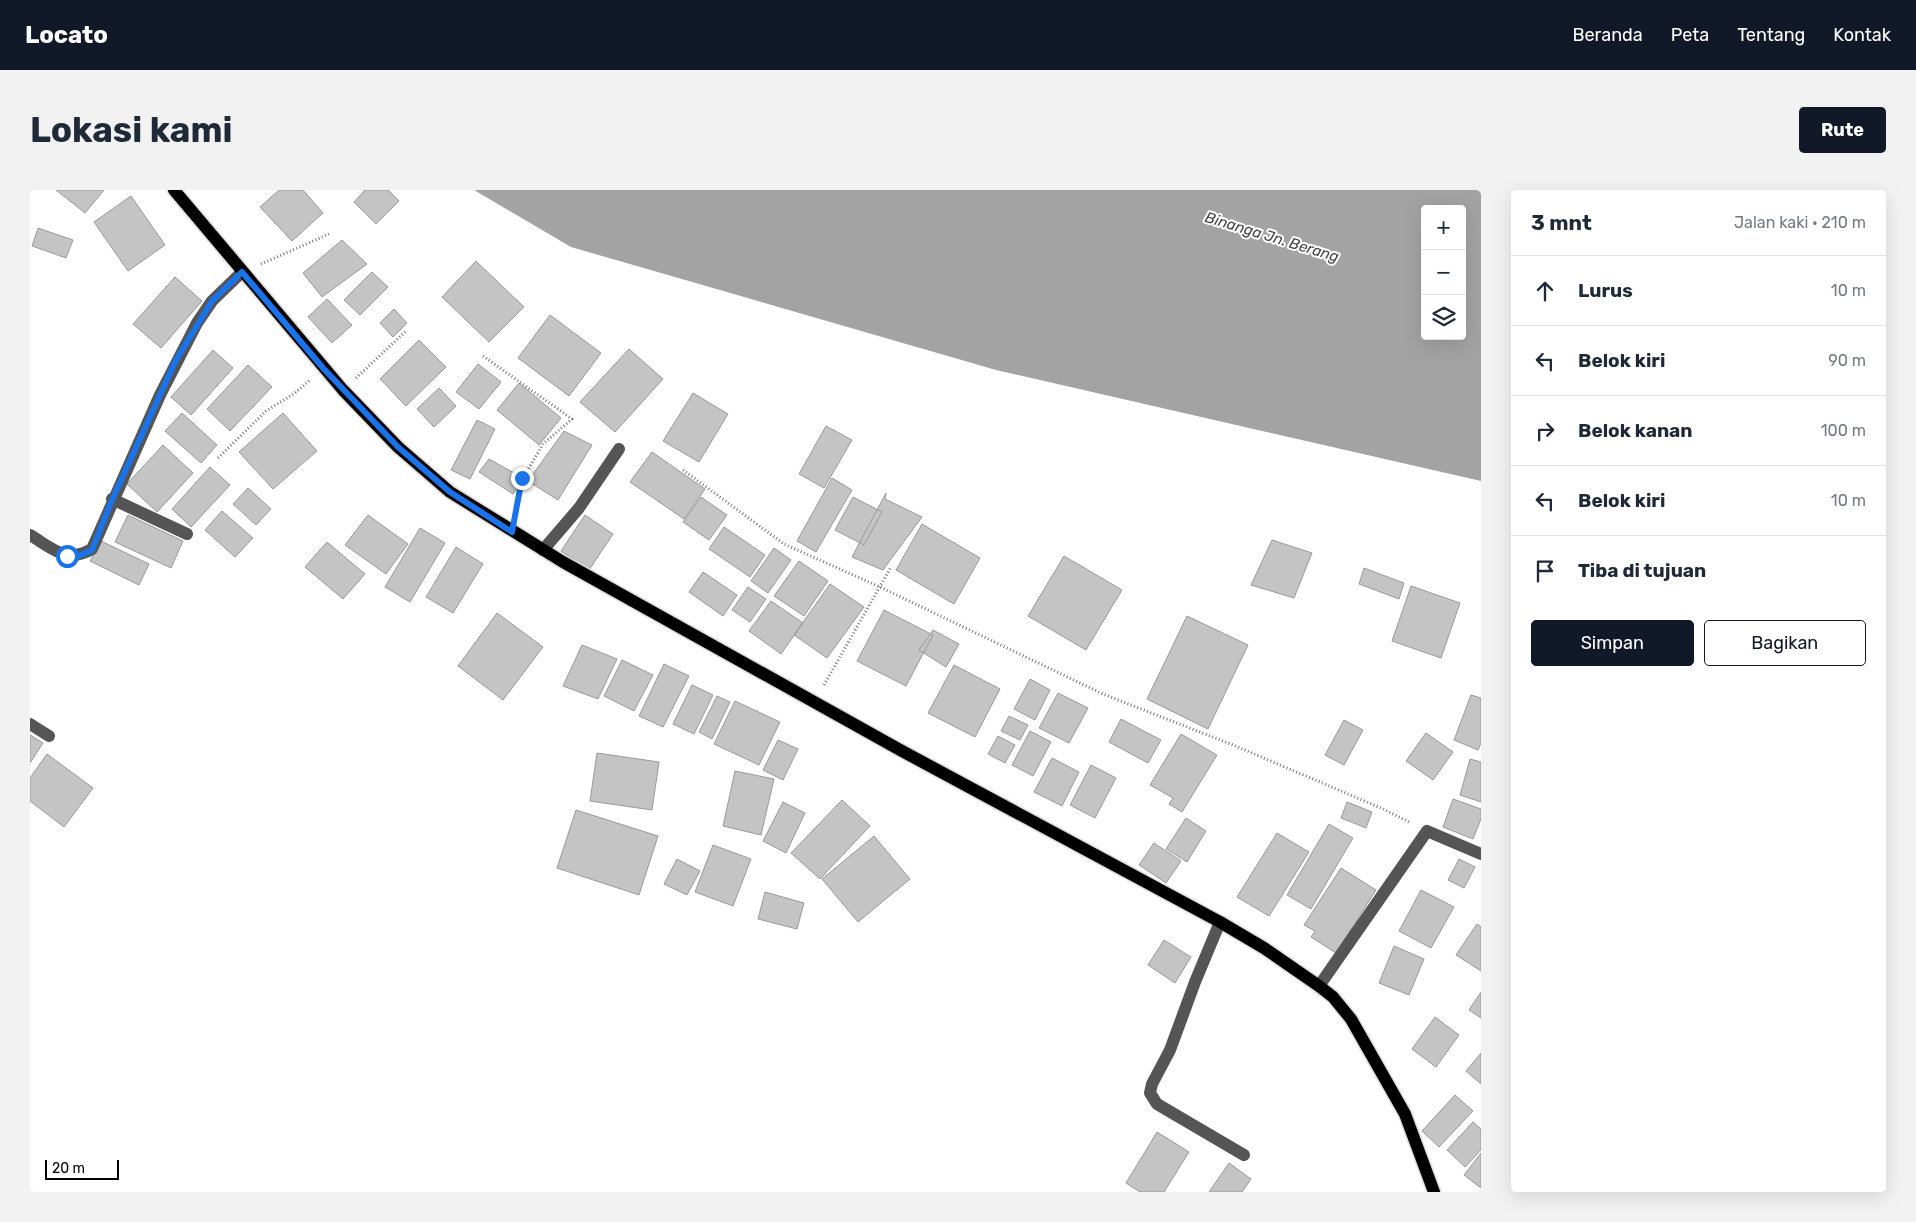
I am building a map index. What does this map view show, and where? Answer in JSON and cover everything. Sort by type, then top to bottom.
[{"type":"main road","points":[[174,190],[239,275],[343,390],[418,466],[450,492],[543,550],[902,751],[1220,922],[1264,948],[1319,986],[1333,998],[1350,1019],[1405,1114],[1434,1192]]},
{"type":"street","points":[[30,535],[67,556],[82,555],[92,550],[112,500],[176,360],[212,301],[239,275]]},
{"type":"street","points":[[543,550],[579,508],[619,449]]},
{"type":"street","points":[[112,500],[187,534]]},
{"type":"street","points":[[30,724],[49,736]]},
{"type":"street","points":[[1319,986],[1427,832],[1481,854]]},
{"type":"street","points":[[1220,922],[1170,1050],[1152,1084],[1150,1093],[1157,1104],[1244,1155]]},
{"type":"path","points":[[239,275],[329,234]]},
{"type":"path","points":[[343,390],[406,331]]},
{"type":"path","points":[[483,356],[572,419],[544,444],[522,478],[512,532]]},
{"type":"path","points":[[218,458],[266,411],[295,393],[313,377]]},
{"type":"path","points":[[683,470],[784,544],[880,587],[1103,694],[1373,804],[1427,832]]},
{"type":"path","points":[[815,701],[891,567]]},
{"type":"water","name":"Binanga Jn. Berang","points":[[474,190],[1481,190],[1481,481],[996,370],[571,247]]},
{"type":"building","points":[[56,190],[104,190],[85,213]]},
{"type":"building","points":[[279,190],[303,190],[323,213],[292,241],[260,207]]},
{"type":"building","points":[[365,190],[388,190],[399,201],[376,224],[354,202]]},
{"type":"building","points":[[131,196],[165,245],[128,271],[94,222]]},
{"type":"building","points":[[38,228],[73,240],[66,258],[32,246]]},
{"type":"building","points":[[342,240],[367,264],[322,297],[303,273]]},
{"type":"building","points":[[476,261],[524,307],[489,342],[442,297]]},
{"type":"building","points":[[372,272],[388,287],[360,315],[344,300]]},
{"type":"building","points":[[175,277],[202,301],[161,348],[133,324]]},
{"type":"building","points":[[327,299],[352,325],[332,343],[308,317]]},
{"type":"building","points":[[394,309],[407,323],[393,337],[380,323]]},
{"type":"building","points":[[550,315],[601,353],[569,396],[518,358]]},
{"type":"building","points":[[419,340],[446,367],[406,406],[380,379]]},
{"type":"building","points":[[629,349],[663,379],[615,432],[580,402]]},
{"type":"building","points":[[213,350],[233,368],[191,415],[171,397]]},
{"type":"building","points":[[478,364],[501,382],[479,409],[456,392]]},
{"type":"building","points":[[248,365],[272,387],[230,431],[207,409]]},
{"type":"building","points":[[519,383],[561,418],[539,445],[497,410]]},
{"type":"building","points":[[439,388],[456,406],[434,427],[417,409]]},
{"type":"building","points":[[693,393],[728,414],[699,462],[663,441]]},
{"type":"building","points":[[182,413],[217,445],[201,463],[165,431]]},
{"type":"building","points":[[283,413],[317,451],[273,489],[239,452]]},
{"type":"building","points":[[477,420],[495,429],[470,479],[451,470]]},
{"type":"building","points":[[826,426],[852,440],[824,488],[799,474]]},
{"type":"building","points":[[564,431],[592,445],[558,500],[528,481]]},
{"type":"building","points":[[163,445],[193,473],[157,512],[127,484]]},
{"type":"building","points":[[652,452],[705,489],[684,519],[630,482]]},
{"type":"building","points":[[489,459],[523,478],[513,494],[479,472]]},
{"type":"building","points":[[210,467],[230,485],[191,527],[172,509]]},
{"type":"building","points":[[832,478],[852,490],[816,552],[797,541]]},
{"type":"building","points":[[248,488],[271,509],[256,525],[233,504]]},
{"type":"building","points":[[886,493],[885,499],[922,517],[883,570],[852,557]]},
{"type":"building","points":[[701,497],[727,515],[709,540],[683,522]]},
{"type":"building","points":[[853,497],[882,512],[864,545],[835,530]]},
{"type":"building","points":[[222,511],[253,538],[235,557],[205,530]]},
{"type":"building","points":[[128,515],[183,541],[171,568],[115,542]]},
{"type":"building","points":[[368,515],[408,544],[386,574],[345,545]]},
{"type":"building","points":[[585,515],[613,534],[589,570],[561,551]]},
{"type":"building","points":[[922,524],[980,558],[954,604],[896,570]]},
{"type":"building","points":[[724,527],[765,555],[750,577],[709,549]]},
{"type":"building","points":[[420,528],[445,543],[410,602],[385,587]]},
{"type":"building","points":[[1272,540],[1312,553],[1294,598],[1251,585]]},
{"type":"building","points":[[101,541],[149,564],[139,585],[90,561]]},
{"type":"building","points":[[327,542],[365,574],[343,599],[305,567]]},
{"type":"building","points":[[456,547],[483,564],[453,613],[426,597]]},
{"type":"building","points":[[774,548],[791,560],[768,593],[751,581]]},
{"type":"building","points":[[1064,556],[1122,590],[1086,650],[1028,616]]},
{"type":"building","points":[[799,561],[828,581],[804,616],[774,596]]},
{"type":"building","points":[[1364,568],[1404,583],[1399,599],[1359,584]]},
{"type":"building","points":[[703,572],[737,595],[723,616],[689,592]]},
{"type":"building","points":[[830,584],[864,607],[827,658],[794,635]]},
{"type":"building","points":[[1411,586],[1460,603],[1441,658],[1392,641]]},
{"type":"building","points":[[748,587],[766,599],[750,622],[732,610]]},
{"type":"building","points":[[771,601],[803,623],[781,654],[749,631]]},
{"type":"building","points":[[884,610],[933,635],[906,686],[857,661]]},
{"type":"building","points":[[497,613],[543,647],[503,700],[458,666]]},
{"type":"building","points":[[1187,616],[1248,645],[1208,729],[1147,699]]},
{"type":"building","points":[[933,630],[959,644],[946,667],[919,650]]},
{"type":"building","points":[[582,645],[617,659],[598,699],[563,686]]},
{"type":"building","points":[[622,660],[653,675],[634,711],[604,696]]},
{"type":"building","points":[[664,664],[689,676],[663,727],[639,716]]},
{"type":"building","points":[[954,665],[1000,689],[975,737],[928,713]]},
{"type":"building","points":[[1030,679],[1050,690],[1035,720],[1014,709]]},
{"type":"building","points":[[692,685],[713,695],[694,734],[673,724]]},
{"type":"building","points":[[1058,693],[1088,708],[1069,743],[1039,728]]},
{"type":"building","points":[[1471,695],[1481,698],[1481,743],[1478,750],[1454,740]]},
{"type":"building","points":[[717,696],[730,702],[712,739],[699,732]]},
{"type":"building","points":[[735,701],[780,722],[759,765],[714,744]]},
{"type":"building","points":[[1009,716],[1028,725],[1020,740],[1001,731]]},
{"type":"building","points":[[1121,719],[1161,740],[1148,763],[1109,742]]},
{"type":"building","points":[[1344,720],[1363,730],[1344,765],[1325,755]]},
{"type":"building","points":[[1030,731],[1051,742],[1033,776],[1012,765]]},
{"type":"building","points":[[1426,733],[1453,752],[1433,780],[1406,761]]},
{"type":"building","points":[[1181,734],[1217,755],[1182,812],[1169,804],[1173,798],[1150,785]]},
{"type":"building","points":[[30,735],[43,743],[30,763]]},
{"type":"building","points":[[998,736],[1015,745],[1005,763],[988,754]]},
{"type":"building","points":[[778,740],[798,749],[783,780],[763,770]]},
{"type":"building","points":[[597,753],[659,762],[652,810],[590,801]]},
{"type":"building","points":[[47,754],[93,788],[64,827],[30,801],[30,778]]},
{"type":"building","points":[[1052,758],[1079,772],[1062,806],[1034,792]]},
{"type":"building","points":[[1470,759],[1481,762],[1481,802],[1460,795]]},
{"type":"building","points":[[1091,765],[1116,778],[1095,818],[1070,805]]},
{"type":"building","points":[[735,771],[774,779],[761,835],[723,826]]},
{"type":"building","points":[[1453,799],[1481,809],[1481,819],[1473,839],[1443,827]]},
{"type":"building","points":[[842,800],[870,826],[820,879],[791,853]]},
{"type":"building","points":[[783,802],[805,813],[786,853],[763,841]]},
{"type":"building","points":[[1347,802],[1372,812],[1366,828],[1341,818]]},
{"type":"building","points":[[576,810],[658,836],[639,895],[557,868]]},
{"type":"building","points":[[1186,818],[1206,831],[1187,862],[1166,849]]},
{"type":"building","points":[[1329,824],[1353,838],[1311,909],[1287,895]]},
{"type":"building","points":[[1277,833],[1309,852],[1269,916],[1237,897]]},
{"type":"building","points":[[874,836],[910,879],[858,922],[822,879]]},
{"type":"building","points":[[1154,843],[1181,861],[1166,883],[1139,865]]},
{"type":"building","points":[[713,845],[751,859],[733,906],[695,892]]},
{"type":"building","points":[[677,859],[700,871],[687,895],[664,884]]},
{"type":"building","points":[[1459,859],[1475,867],[1464,888],[1448,880]]},
{"type":"building","points":[[1341,868],[1376,890],[1336,953],[1311,937],[1315,931],[1304,925]]},
{"type":"building","points":[[1421,890],[1454,907],[1431,948],[1399,931]]},
{"type":"building","points":[[765,892],[804,903],[797,929],[758,919]]},
{"type":"building","points":[[1477,924],[1481,927],[1481,971],[1456,955]]},
{"type":"building","points":[[1164,940],[1191,957],[1175,983],[1148,965]]},
{"type":"building","points":[[1394,946],[1424,959],[1409,995],[1379,983]]},
{"type":"building","points":[[1481,992],[1481,1018],[1469,1010]]},
{"type":"building","points":[[1435,1017],[1459,1035],[1436,1067],[1412,1049]]},
{"type":"building","points":[[1481,1053],[1481,1084],[1466,1071]]},
{"type":"building","points":[[1455,1095],[1473,1111],[1439,1147],[1422,1131]]},
{"type":"building","points":[[1473,1122],[1481,1129],[1481,1150],[1465,1167],[1447,1150]]},
{"type":"building","points":[[1157,1132],[1189,1152],[1164,1192],[1140,1192],[1126,1183]]},
{"type":"building","points":[[1481,1153],[1481,1188],[1464,1175]]},
{"type":"building","points":[[1229,1163],[1251,1179],[1242,1192],[1209,1192]]},
{"type":"route","points":[[67,556],[76,557],[92,550],[112,500],[176,360],[212,301],[242,272],[323,368],[398,447],[450,492],[512,532],[522,478]]}]
